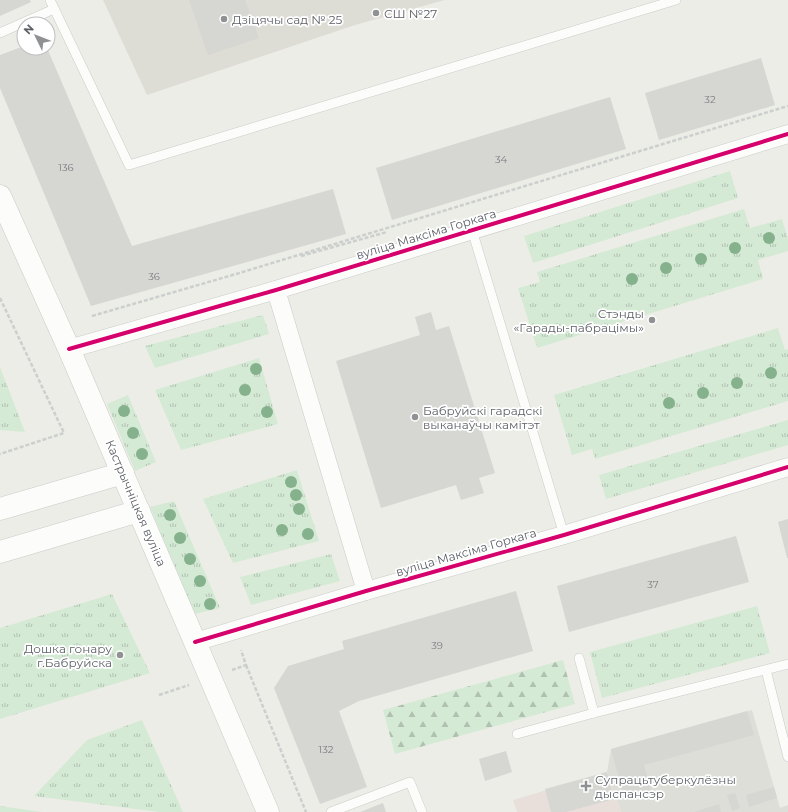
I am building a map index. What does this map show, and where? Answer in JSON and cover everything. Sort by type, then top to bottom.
[{"type":"main road","name":"Кастрычніцкая вуліца","points":[[0,196],[69,349],[268,812]]},
{"type":"main road","points":[[0,509],[122,473]]},
{"type":"main road","points":[[0,552],[139,511]]},
{"type":"street","name":"вуліца Максіма Горкага","points":[[69,349],[276,290],[788,134]]},
{"type":"street","points":[[276,290],[366,591]]},
{"type":"street","name":"вуліца Максіма Горкага","points":[[195,642],[366,591],[564,535],[788,467]]},
{"type":"lane","points":[[50,0],[129,165],[676,0]]},
{"type":"lane","points":[[0,33],[54,9]]},
{"type":"lane","points":[[472,230],[564,535]]},
{"type":"lane","points":[[579,658],[594,713]]},
{"type":"lane","points":[[516,734],[788,664]]},
{"type":"lane","points":[[766,670],[788,757]]},
{"type":"lane","points":[[332,812],[410,782],[422,812]]},
{"type":"path","points":[[92,316],[236,274],[788,106]]},
{"type":"path","points":[[0,298],[64,434],[0,454]]},
{"type":"path","points":[[246,665],[306,812]]},
{"type":"shaded area","points":[[103,0],[445,0],[355,25],[147,95]]},
{"type":"shaded area","points":[[752,710],[780,808],[788,805],[788,812],[621,812],[607,772],[611,749]]},
{"type":"shaded area","name":"Супрацьтуберкулёзны дыспансэр","points":[[607,772],[621,812],[517,812],[513,800]]},
{"type":"green space","points":[[730,171],[738,198],[533,263],[524,236]]},
{"type":"green space","points":[[744,209],[750,228],[782,219],[788,239],[788,251],[758,260],[763,279],[537,348],[518,288],[540,282],[537,272]]},
{"type":"green space","points":[[263,315],[269,334],[155,368],[145,346]]},
{"type":"green space","points":[[778,328],[785,350],[788,349],[788,401],[595,459],[592,449],[572,455],[554,395]]},
{"type":"green space","points":[[259,358],[278,424],[181,450],[155,390]]},
{"type":"green space","points":[[0,367],[25,432],[0,430]]},
{"type":"green space","points":[[128,395],[156,462],[135,471],[107,404]]},
{"type":"green space","points":[[788,420],[788,445],[606,499],[599,475]]},
{"type":"green space","points":[[297,470],[319,541],[233,563],[203,499]]},
{"type":"green space","points":[[174,501],[220,608],[195,614],[150,507]]},
{"type":"green space","points":[[331,554],[340,581],[251,605],[240,577]]},
{"type":"green space","points":[[112,594],[150,673],[0,719],[0,628]]},
{"type":"green space","points":[[757,606],[770,653],[602,698],[590,652]]},
{"type":"green space","points":[[563,660],[575,704],[395,754],[383,710]]},
{"type":"green space","points":[[142,720],[183,812],[159,812],[34,796],[87,740]]},
{"type":"green space","points":[[0,806],[42,812],[0,812]]},
{"type":"building","points":[[0,0],[30,0],[31,2],[0,16]]},
{"type":"building","name":"Дзіцячы сад № 25","points":[[189,0],[245,0],[259,38],[208,55]]},
{"type":"building","points":[[16,49],[16,56],[50,56],[132,246],[333,189],[346,234],[91,306],[0,88],[0,55]]},
{"type":"building","points":[[761,58],[775,105],[659,140],[645,93]]},
{"type":"building","points":[[610,97],[626,149],[392,220],[376,168]]},
{"type":"building","name":"Бабруйскі гарадскі выканаўчы камітэт","points":[[431,312],[436,330],[449,326],[495,473],[479,478],[484,493],[461,500],[456,485],[381,508],[336,361],[420,335],[415,317]]},
{"type":"building","points":[[788,519],[788,558],[787,558],[778,522]]},
{"type":"building","points":[[736,536],[749,582],[569,632],[557,586]]},
{"type":"building","points":[[516,591],[533,651],[359,701],[339,711],[367,787],[320,804],[274,688],[288,666],[344,649],[342,641]]},
{"type":"building","points":[[747,711],[754,735],[644,765],[651,790],[624,797],[611,749]]},
{"type":"building","points":[[506,751],[512,772],[485,781],[479,759]]},
{"type":"building","name":"Супрацьтуберкулёзны дыспансэр","points":[[607,772],[614,799],[566,812],[551,812],[545,789]]},
{"type":"building","points":[[774,787],[777,798],[749,807],[746,795]]},
{"type":"building","points":[[735,793],[740,808],[732,811],[727,795]]},
{"type":"building","points":[[383,803],[386,812],[360,812]]},
{"type":"building","points":[[719,804],[721,812],[694,812]]},
{"type":"cycle path","points":[[69,349],[276,290],[788,134]]},
{"type":"cycle path","points":[[195,642],[366,591],[564,535],[788,467]]},
{"type":"place","name":"СШ №27","points":[[376,13]]},
{"type":"place","name":"Дзіцячы сад № 25","points":[[224,19]]},
{"type":"place","name":"Стэнды «Гарады-пабрацімы»","points":[[652,320]]},
{"type":"place","name":"Бабруйскі гарадскі выканаўчы камітэт","points":[[415,417]]},
{"type":"place","name":"Дошка гонару г.Бабруйска","points":[[120,655]]},
{"type":"place","name":"Супрацьтуберкулёзны дыспансэр","points":[[586,786]]}]
